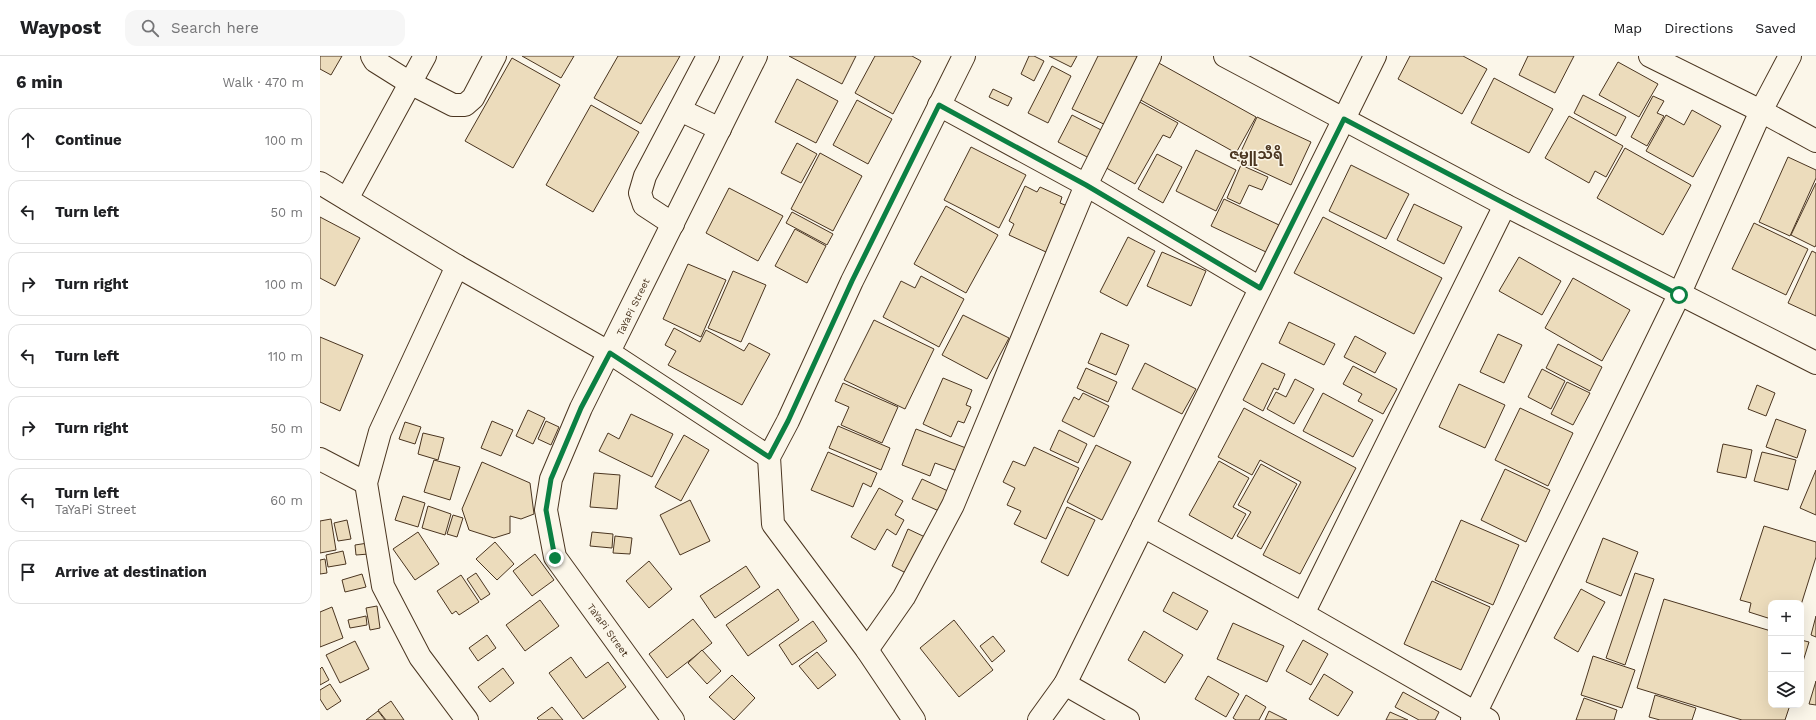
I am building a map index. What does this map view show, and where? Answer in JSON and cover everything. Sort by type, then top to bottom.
[{"type":"street","points":[[372,56],[375,62],[453,106],[464,105],[473,98],[495,56]]},
{"type":"street","points":[[347,199],[425,56]]},
{"type":"street","points":[[673,224],[644,205],[640,193],[645,176],[708,56]]},
{"type":"street","name":"TaYaPi Street","points":[[673,720],[555,558],[546,510],[551,479],[581,408],[610,353],[756,56]]},
{"type":"street","points":[[914,720],[867,650],[773,524],[769,457],[788,421],[852,281],[964,56]]},
{"type":"street","points":[[867,650],[904,597],[953,505],[1086,185],[1150,56]]},
{"type":"street","points":[[1225,56],[1505,205],[1679,295],[1816,363]]},
{"type":"street","points":[[1039,720],[1065,684],[1375,56]]},
{"type":"street","points":[[1650,56],[1761,111],[1816,141]]},
{"type":"street","points":[[1143,526],[1303,614],[1479,717],[1679,295],[1761,111],[1790,56]]},
{"type":"street","points":[[939,105],[1086,185],[1260,288]]},
{"type":"street","points":[[680,110],[720,129]]},
{"type":"street","points":[[320,183],[457,266],[610,353],[769,457]]},
{"type":"street","points":[[1303,614],[1505,205]]},
{"type":"street","points":[[457,266],[380,432],[366,483],[383,586],[420,657],[466,720]]},
{"type":"street","points":[[320,459],[366,483]]},
{"type":"street","points":[[1065,684],[1128,720]]},
{"type":"building","points":[[320,56],[342,56],[331,75],[320,69]]},
{"type":"building","points":[[522,56],[574,56],[561,78]]},
{"type":"building","points":[[618,56],[680,56],[641,124],[594,98]]},
{"type":"building","points":[[789,56],[856,56],[842,84]]},
{"type":"building","points":[[875,56],[912,56],[921,61],[893,114],[855,93]]},
{"type":"building","points":[[1029,56],[1034,56],[1044,61],[1034,81],[1021,74]]},
{"type":"building","points":[[1049,56],[1077,56],[1071,67]]},
{"type":"building","points":[[1098,56],[1136,56],[1143,60],[1110,127],[1072,109]]},
{"type":"building","points":[[1410,56],[1463,56],[1487,69],[1462,114],[1398,79]]},
{"type":"building","points":[[1528,56],[1574,56],[1555,93],[1519,75]]},
{"type":"building","points":[[512,58],[560,85],[513,168],[465,141]]},
{"type":"building","points":[[1157,62],[1256,117],[1236,153],[1137,98]]},
{"type":"building","points":[[1618,62],[1658,84],[1639,117],[1599,95]]},
{"type":"building","points":[[1052,66],[1071,76],[1048,123],[1028,113]]},
{"type":"building","points":[[1494,78],[1553,109],[1529,153],[1471,123]]},
{"type":"building","points":[[797,79],[838,101],[816,143],[775,122]]},
{"type":"building","points":[[993,89],[1012,98],[1008,106],[989,97]]},
{"type":"building","points":[[1583,95],[1626,117],[1616,136],[1574,113]]},
{"type":"building","points":[[1653,96],[1664,101],[1657,113],[1664,116],[1647,146],[1631,137]]},
{"type":"building","points":[[857,100],[892,119],[868,164],[833,145]]},
{"type":"building","points":[[1136,100],[1178,123],[1170,138],[1163,135],[1135,184],[1101,165]]},
{"type":"building","points":[[591,105],[639,132],[593,212],[546,185]]},
{"type":"building","points":[[1692,110],[1721,126],[1693,177],[1646,151],[1666,115],[1684,125]]},
{"type":"building","points":[[1072,115],[1105,132],[1091,159],[1058,142]]},
{"type":"building","points":[[1569,116],[1623,146],[1606,177],[1595,171],[1589,183],[1545,158]]},
{"type":"building","points":[[1257,117],[1311,142],[1291,185],[1237,160]]},
{"type":"building","points":[[797,143],[817,154],[801,183],[781,173]]},
{"type":"building","points":[[971,147],[1026,175],[999,228],[944,200]]},
{"type":"building","points":[[1625,148],[1691,185],[1663,235],[1597,198]]},
{"type":"building","points":[[1196,150],[1236,170],[1216,211],[1176,191]]},
{"type":"building","points":[[820,153],[862,176],[833,231],[791,209]]},
{"type":"building","points":[[1157,154],[1182,167],[1163,203],[1138,189]]},
{"type":"building","points":[[1788,157],[1816,170],[1816,178],[1790,236],[1759,222]]},
{"type":"building","points":[[1241,165],[1268,177],[1262,190],[1249,185],[1240,204],[1227,198]]},
{"type":"building","points":[[1351,165],[1409,194],[1386,239],[1329,211]]},
{"type":"building","points":[[1816,183],[1816,245],[1815,247],[1791,235]]},
{"type":"building","points":[[1025,186],[1037,192],[1040,187],[1062,197],[1060,203],[1075,209],[1051,241],[1046,252],[1009,235],[1014,224],[1009,221]]},
{"type":"building","points":[[729,188],[783,216],[758,261],[706,233]]},
{"type":"building","points":[[1224,199],[1279,225],[1266,252],[1211,226]]},
{"type":"building","points":[[1414,204],[1462,227],[1444,264],[1397,240]]},
{"type":"building","points":[[946,206],[998,235],[966,293],[914,264]]},
{"type":"building","points":[[792,212],[833,234],[827,245],[786,223]]},
{"type":"building","points":[[320,217],[360,238],[335,286],[320,278]]},
{"type":"building","points":[[1323,217],[1442,278],[1414,334],[1294,273]]},
{"type":"building","points":[[1754,223],[1808,249],[1786,295],[1732,269]]},
{"type":"building","points":[[795,229],[826,246],[807,283],[775,266]]},
{"type":"building","points":[[1128,237],[1155,251],[1127,306],[1100,292]]},
{"type":"building","points":[[1812,251],[1816,253],[1816,316],[1788,303]]},
{"type":"building","points":[[1162,252],[1206,271],[1191,306],[1147,286]]},
{"type":"building","points":[[1519,257],[1561,281],[1542,315],[1499,291]]},
{"type":"building","points":[[688,264],[726,280],[701,337],[663,319]]},
{"type":"building","points":[[733,271],[766,285],[741,342],[708,328]]},
{"type":"building","points":[[921,276],[964,299],[939,347],[883,317],[901,281],[915,288]]},
{"type":"building","points":[[1573,278],[1630,310],[1602,361],[1545,328]]},
{"type":"building","points":[[963,315],[1009,338],[987,379],[942,355]]},
{"type":"building","points":[[874,320],[934,349],[905,409],[844,380]]},
{"type":"building","points":[[1289,322],[1335,344],[1324,365],[1279,343]]},
{"type":"building","points":[[674,328],[700,342],[706,330],[744,351],[749,343],[770,354],[742,405],[668,365],[676,351],[665,345]]},
{"type":"building","points":[[1101,333],[1129,345],[1116,375],[1088,363]]},
{"type":"building","points":[[1498,334],[1522,345],[1504,383],[1480,372]]},
{"type":"building","points":[[1355,336],[1386,353],[1375,373],[1344,357]]},
{"type":"building","points":[[320,337],[363,355],[340,411],[320,402]]},
{"type":"building","points":[[1558,344],[1602,367],[1590,391],[1546,368]]},
{"type":"building","points":[[1145,363],[1196,389],[1182,414],[1132,389]]},
{"type":"building","points":[[1262,363],[1285,374],[1278,390],[1274,388],[1263,411],[1243,400]]},
{"type":"building","points":[[1353,366],[1397,389],[1383,414],[1358,401],[1362,394],[1343,384]]},
{"type":"building","points":[[1086,368],[1117,382],[1108,402],[1077,388]]},
{"type":"building","points":[[1542,369],[1565,381],[1551,409],[1528,397]]},
{"type":"building","points":[[943,378],[972,390],[966,405],[971,407],[964,423],[958,421],[951,437],[923,424]]},
{"type":"building","points":[[1295,379],[1314,389],[1294,424],[1267,409],[1276,392],[1286,397]]},
{"type":"building","points":[[1567,382],[1590,393],[1573,425],[1551,414]]},
{"type":"building","points":[[843,383],[898,407],[882,443],[841,425],[849,407],[835,401]]},
{"type":"building","points":[[1459,384],[1505,405],[1485,448],[1439,427]]},
{"type":"building","points":[[1757,385],[1775,393],[1766,416],[1748,409]]},
{"type":"building","points":[[1083,393],[1109,406],[1094,437],[1062,421],[1074,397],[1079,400]]},
{"type":"building","points":[[1323,393],[1373,420],[1353,457],[1303,431]]},
{"type":"building","points":[[1244,408],[1356,468],[1300,574],[1263,555],[1301,482],[1260,460],[1252,475],[1218,457]]},
{"type":"building","points":[[1520,408],[1573,433],[1548,486],[1495,460]]},
{"type":"building","points":[[528,410],[545,418],[533,444],[516,436]]},
{"type":"building","points":[[631,414],[673,434],[652,477],[599,451],[608,433],[619,439]]},
{"type":"building","points":[[1776,419],[1806,430],[1797,458],[1766,447]]},
{"type":"building","points":[[492,421],[513,430],[501,456],[481,448]]},
{"type":"building","points":[[546,421],[559,427],[551,445],[538,439]]},
{"type":"building","points":[[405,422],[421,427],[415,444],[399,439]]},
{"type":"building","points":[[838,426],[890,448],[881,470],[829,448]]},
{"type":"building","points":[[916,429],[966,448],[957,471],[935,463],[930,476],[902,465]]},
{"type":"building","points":[[1059,430],[1087,444],[1078,463],[1050,450]]},
{"type":"building","points":[[423,433],[444,438],[438,460],[418,454]]},
{"type":"building","points":[[684,435],[709,450],[681,501],[655,487]]},
{"type":"building","points":[[1723,444],[1752,450],[1746,478],[1717,472]]},
{"type":"building","points":[[1096,445],[1131,462],[1102,520],[1067,502]]},
{"type":"building","points":[[1034,447],[1079,468],[1046,539],[1014,524],[1021,511],[1007,505],[1015,488],[1003,482],[1013,461],[1025,466]]},
{"type":"building","points":[[828,452],[877,473],[871,487],[863,483],[853,507],[811,490]]},
{"type":"building","points":[[1762,452],[1796,460],[1788,490],[1754,481]]},
{"type":"building","points":[[434,460],[460,467],[450,500],[424,492]]},
{"type":"building","points":[[1219,461],[1249,478],[1233,507],[1246,514],[1232,539],[1189,515]]},
{"type":"building","points":[[482,462],[530,483],[534,514],[521,519],[510,516],[510,533],[494,538],[469,530],[462,509]]},
{"type":"building","points":[[1261,464],[1297,484],[1261,549],[1237,536],[1251,512],[1238,505]]},
{"type":"building","points":[[1505,469],[1550,490],[1526,542],[1481,520]]},
{"type":"building","points":[[1816,470],[1816,515],[1800,508]]},
{"type":"building","points":[[594,473],[620,475],[617,509],[590,507]]},
{"type":"building","points":[[922,479],[948,491],[939,511],[912,499]]},
{"type":"building","points":[[879,488],[903,501],[895,515],[904,520],[896,535],[887,529],[875,550],[851,537]]},
{"type":"building","points":[[403,496],[425,503],[418,527],[395,520]]},
{"type":"building","points":[[690,500],[710,541],[680,555],[660,515]]},
{"type":"building","points":[[428,506],[451,514],[445,535],[422,528]]},
{"type":"building","points":[[1067,507],[1095,520],[1068,576],[1041,562]]},
{"type":"building","points":[[453,515],[463,518],[457,537],[447,534]]},
{"type":"building","points":[[331,519],[336,550],[320,553],[320,521]]},
{"type":"building","points":[[347,520],[351,539],[338,541],[334,523]]},
{"type":"building","points":[[1461,520],[1519,545],[1493,605],[1435,580]]},
{"type":"building","points":[[1764,526],[1816,542],[1816,557],[1803,600],[1768,600],[1768,618],[1749,612],[1751,603],[1740,600]]},
{"type":"building","points":[[908,529],[925,537],[908,574],[892,566]]},
{"type":"building","points":[[418,532],[439,564],[415,580],[393,549]]},
{"type":"building","points":[[592,532],[613,534],[612,548],[590,546]]},
{"type":"building","points":[[615,536],[632,538],[630,554],[613,553]]},
{"type":"building","points":[[1603,538],[1638,552],[1621,596],[1586,582]]},
{"type":"building","points":[[495,542],[514,564],[497,580],[476,559]]},
{"type":"building","points":[[368,543],[369,554],[356,555],[355,545]]},
{"type":"building","points":[[343,551],[346,564],[328,567],[326,555]]},
{"type":"building","points":[[535,554],[554,580],[532,596],[513,571]]},
{"type":"building","points":[[325,559],[327,573],[320,574],[320,560]]},
{"type":"building","points":[[649,561],[672,589],[649,608],[626,581]]},
{"type":"building","points":[[746,566],[760,587],[715,618],[700,596]]},
{"type":"building","points":[[476,573],[490,594],[481,600],[467,579]]},
{"type":"building","points":[[1635,573],[1654,579],[1625,665],[1606,658]]},
{"type":"building","points":[[362,574],[366,587],[345,592],[342,580]]},
{"type":"building","points":[[461,575],[479,602],[459,615],[456,611],[452,614],[437,591]]},
{"type":"building","points":[[1432,581],[1490,607],[1461,670],[1404,644]]},
{"type":"building","points":[[778,589],[799,620],[748,656],[726,625]]},
{"type":"building","points":[[1581,589],[1605,602],[1578,652],[1554,638]]},
{"type":"building","points":[[1173,592],[1208,611],[1197,630],[1163,611]]},
{"type":"building","points":[[1664,599],[1768,630],[1768,708],[1789,708],[1785,720],[1742,720],[1637,688]]},
{"type":"building","points":[[540,600],[559,626],[525,651],[506,625]]},
{"type":"building","points":[[377,606],[380,628],[370,630],[366,608]]},
{"type":"building","points":[[332,607],[343,638],[320,647],[320,612]]},
{"type":"building","points":[[366,616],[367,625],[350,628],[348,620]]},
{"type":"building","points":[[1816,616],[1816,637],[1811,635]]},
{"type":"building","points":[[693,619],[712,643],[667,678],[649,654]]},
{"type":"building","points":[[954,620],[993,670],[959,697],[920,648]]},
{"type":"building","points":[[813,621],[827,641],[792,665],[779,645]]},
{"type":"building","points":[[1233,623],[1284,646],[1267,682],[1217,659]]},
{"type":"building","points":[[1144,631],[1183,655],[1165,683],[1128,660]]},
{"type":"building","points":[[487,635],[496,648],[478,661],[469,648]]},
{"type":"building","points":[[993,636],[1005,651],[992,662],[980,646]]},
{"type":"building","points":[[1303,640],[1328,654],[1311,685],[1286,671]]},
{"type":"building","points":[[355,641],[369,669],[340,683],[326,655]]},
{"type":"building","points":[[1804,641],[1809,642],[1804,658]]},
{"type":"building","points":[[702,650],[721,671],[707,684],[688,663]]},
{"type":"building","points":[[817,652],[836,675],[818,689],[799,666]]},
{"type":"building","points":[[1593,656],[1635,670],[1622,708],[1581,695]]},
{"type":"building","points":[[571,657],[586,678],[608,662],[626,687],[583,719],[549,673]]},
{"type":"building","points":[[322,667],[329,680],[320,685],[320,669]]},
{"type":"building","points":[[503,668],[514,683],[490,702],[478,687]]},
{"type":"building","points":[[1324,674],[1353,692],[1338,716],[1309,699]]},
{"type":"building","points":[[732,675],[755,698],[734,720],[709,697]]},
{"type":"building","points":[[1208,676],[1239,694],[1226,717],[1195,699]]},
{"type":"building","points":[[1816,681],[1816,705],[1809,704]]},
{"type":"building","points":[[330,684],[341,701],[327,710],[320,699],[320,690]]},
{"type":"building","points":[[1403,692],[1439,712],[1435,720],[1419,720],[1395,707]]},
{"type":"building","points":[[1246,695],[1266,707],[1259,720],[1236,720],[1233,718]]},
{"type":"building","points":[[1655,695],[1696,708],[1692,720],[1660,720],[1649,717]]},
{"type":"building","points":[[1584,698],[1617,710],[1614,720],[1576,720]]},
{"type":"building","points":[[391,701],[404,720],[386,720],[378,710]]},
{"type":"building","points":[[552,707],[563,720],[539,720],[537,718]]},
{"type":"building","points":[[378,711],[385,720],[366,720]]},
{"type":"building","points":[[1269,711],[1287,720],[1265,720]]},
{"type":"building","points":[[1390,712],[1408,720],[1386,720]]},
{"type":"district","name":"ဇမ္ဗူသီရိ","points":[[1256,154]]},
{"type":"route","points":[[555,558],[546,510],[551,479],[581,408],[610,353],[769,457],[788,421],[852,281],[939,105],[1086,185],[1260,288],[1344,119],[1505,205],[1679,295]]}]
